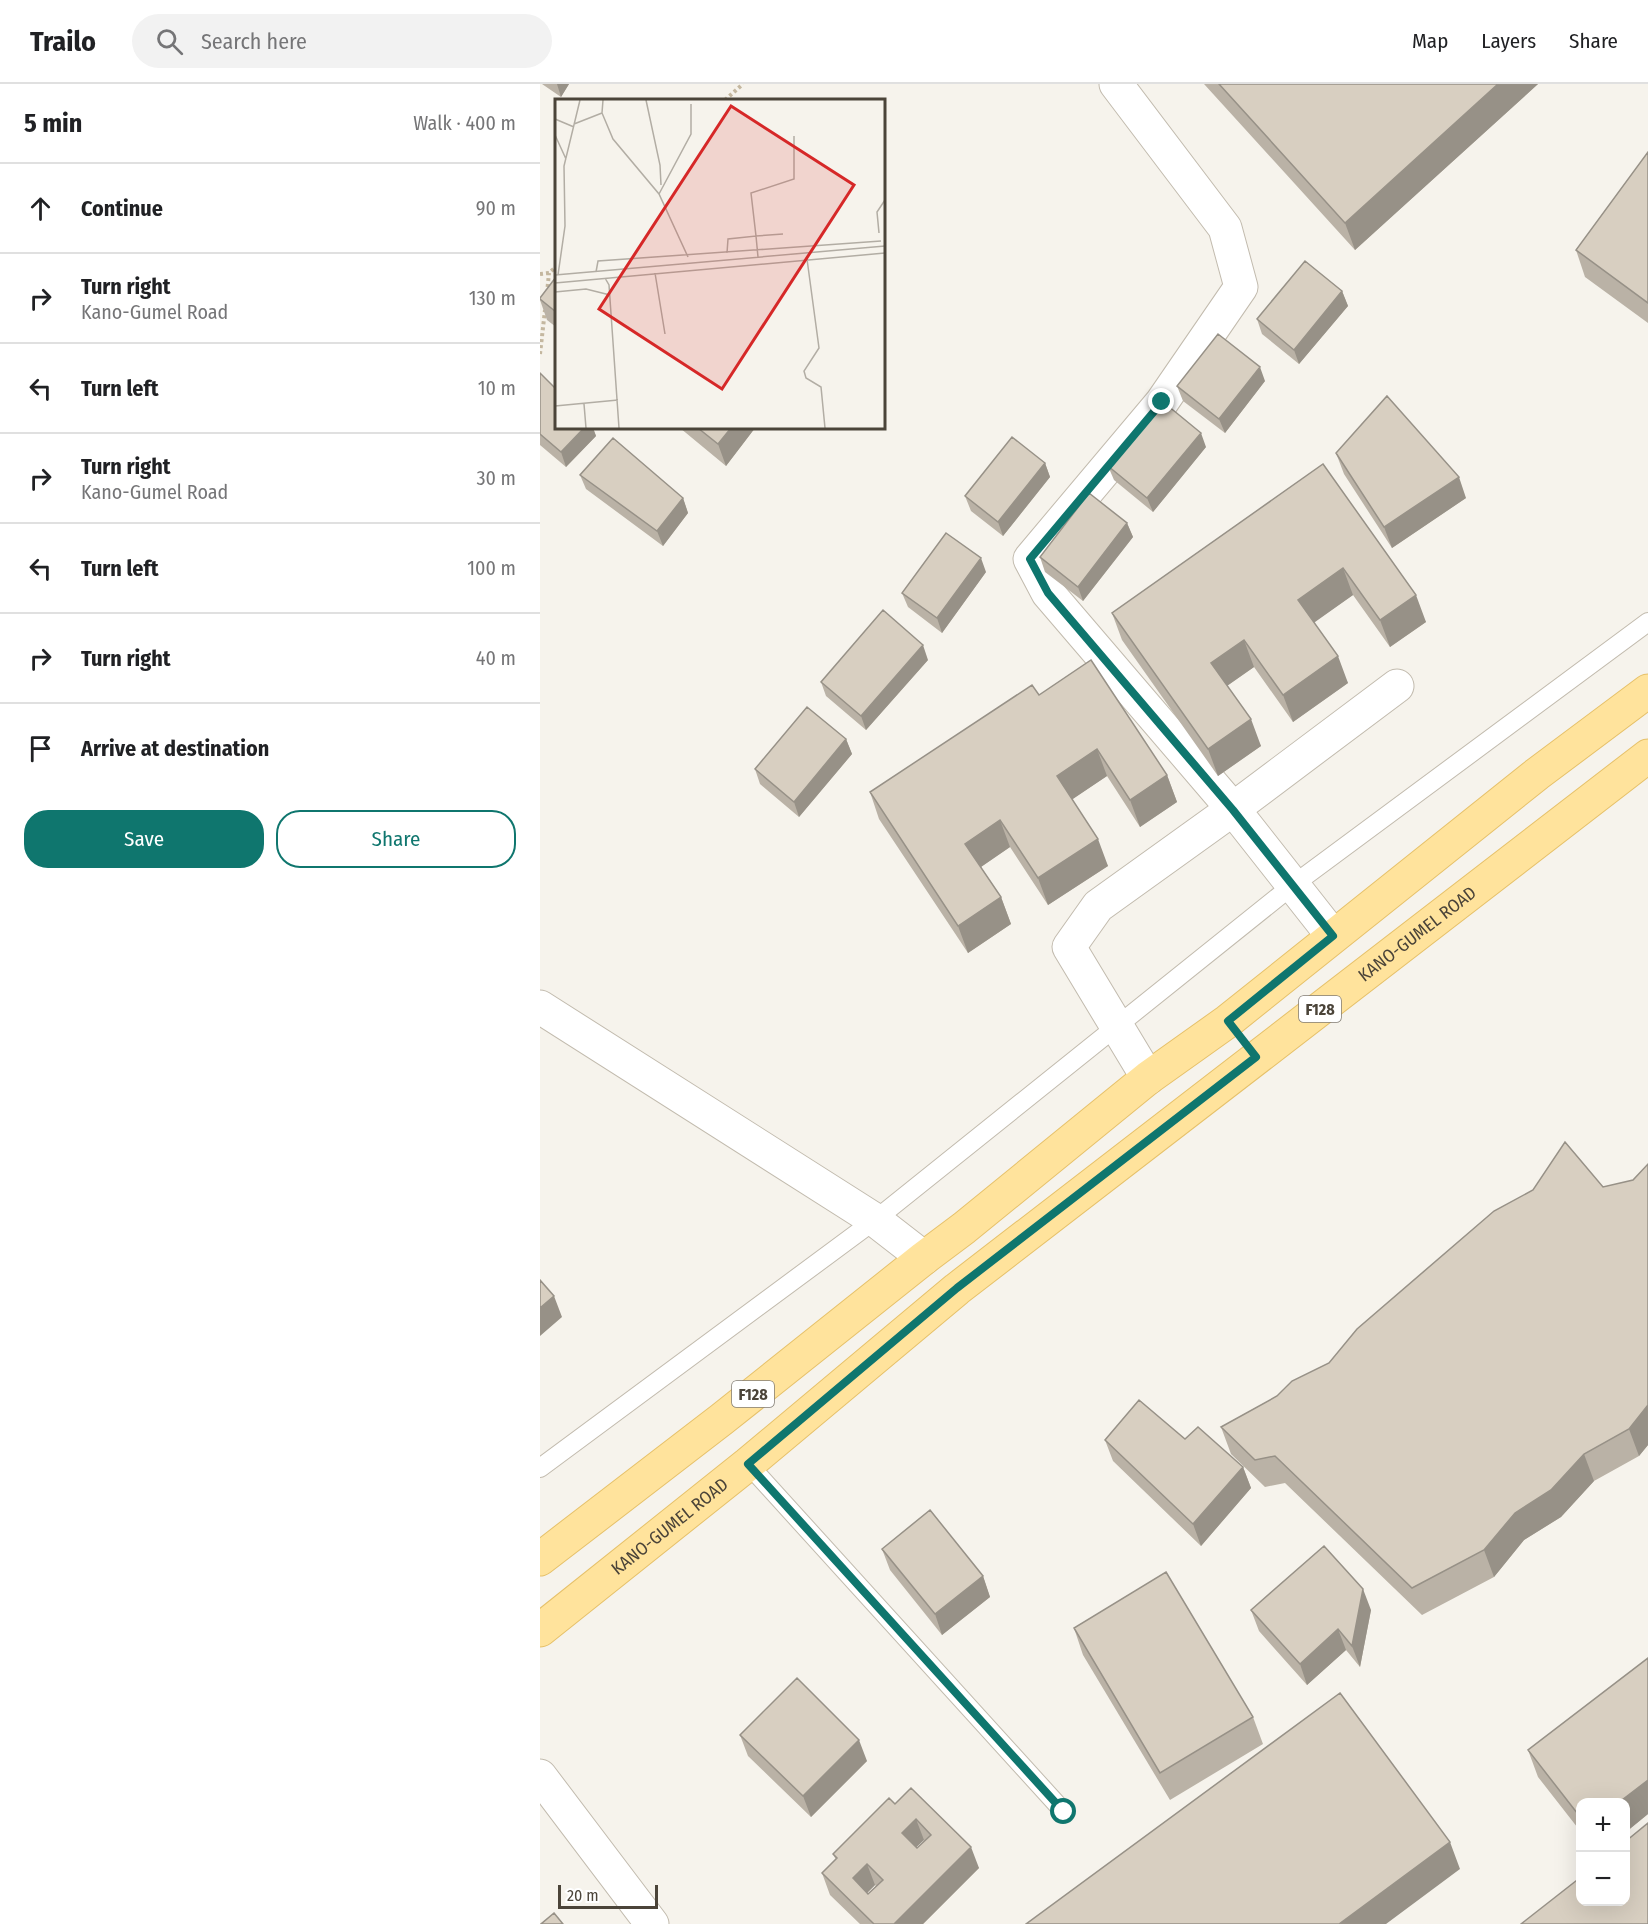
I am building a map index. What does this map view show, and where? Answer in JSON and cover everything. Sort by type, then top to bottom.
[{"type":"main road","name":"F128","points":[[540,1559],[964,1228],[1148,1078],[1228,1021],[1537,774],[1648,692]]},
{"type":"main road","name":"KANO-GUMEL ROAD","points":[[540,1630],[748,1464],[957,1288],[1648,756]]},
{"type":"main road","points":[[1228,1021],[1256,1057]]},
{"type":"street","points":[[1116,84],[1225,228],[1241,287],[1162,402],[1030,559],[1048,593],[1233,810],[1333,936]]},
{"type":"street","points":[[1148,1078],[1069,947],[1098,906],[1233,810],[1397,686]]},
{"type":"street","points":[[540,1007],[875,1220],[924,1258]]},
{"type":"street","points":[[543,1786],[652,1924]]},
{"type":"lane","points":[[540,1468],[875,1220],[1293,885],[1648,622]]},
{"type":"lane","points":[[748,1464],[1064,1812]]},
{"type":"path","points":[[726,99],[743,84]]},
{"type":"path","points":[[540,274],[549,273],[555,268]]},
{"type":"path","points":[[547,296],[549,273]]},
{"type":"path","points":[[540,354],[545,308]]},
{"type":"building","points":[[1219,84],[1498,84],[1345,223]]},
{"type":"building","points":[[1648,152],[1648,303],[1576,250]]},
{"type":"building","points":[[1305,261],[1342,291],[1294,350],[1257,319]]},
{"type":"building","points":[[555,278],[555,311],[540,298]]},
{"type":"building","points":[[1218,334],[1260,367],[1219,419],[1177,386]]},
{"type":"building","points":[[540,373],[555,388],[555,429],[583,429],[561,452],[540,434]]},
{"type":"building","points":[[1387,396],[1459,477],[1384,527],[1336,453]]},
{"type":"building","points":[[1162,401],[1201,433],[1147,498],[1108,466]]},
{"type":"building","points":[[699,429],[730,429],[718,444]]},
{"type":"building","points":[[1012,437],[1045,463],[998,522],[965,496]]},
{"type":"building","points":[[613,438],[683,498],[657,531],[580,475]]},
{"type":"building","points":[[1323,464],[1416,595],[1380,620],[1343,568],[1298,600],[1338,656],[1283,695],[1244,640],[1211,663],[1251,719],[1208,749],[1112,613]]},
{"type":"building","points":[[1089,493],[1127,523],[1078,587],[1040,557]]},
{"type":"building","points":[[946,533],[981,558],[937,618],[902,593]]},
{"type":"building","points":[[883,610],[923,645],[861,716],[821,682]]},
{"type":"building","points":[[1091,660],[1167,775],[1130,800],[1097,749],[1057,776],[1098,839],[1038,878],[1000,820],[965,844],[1001,897],[958,926],[870,792],[1032,685],[1039,695]]},
{"type":"building","points":[[807,707],[846,739],[794,802],[755,769]]},
{"type":"building","points":[[1565,1142],[1603,1187],[1633,1180],[1648,1164],[1648,1405],[1629,1429],[1584,1454],[1551,1490],[1515,1513],[1484,1550],[1412,1588],[1275,1456],[1255,1460],[1221,1427],[1277,1396],[1292,1381],[1329,1363],[1357,1329],[1494,1211],[1533,1190]]},
{"type":"building","points":[[540,1280],[554,1296],[540,1308]]},
{"type":"building","points":[[1139,1400],[1185,1439],[1198,1427],[1243,1467],[1193,1524],[1105,1440]]},
{"type":"building","points":[[930,1510],[983,1576],[935,1614],[882,1549]]},
{"type":"building","points":[[1324,1546],[1363,1589],[1352,1646],[1338,1629],[1300,1664],[1251,1610]]},
{"type":"building","points":[[1166,1572],[1253,1717],[1160,1773],[1074,1628]]},
{"type":"building","points":[[1648,1658],[1648,1780],[1625,1798],[1576,1798],[1576,1812],[1528,1750]]},
{"type":"building","points":[[797,1678],[859,1740],[803,1796],[740,1735]]},
{"type":"building","points":[[1340,1693],[1450,1842],[1339,1924],[1026,1924]]},
{"type":"building","points":[[911,1788],[971,1847],[894,1924],[874,1924],[822,1873],[837,1858],[833,1854],[889,1798],[895,1804]],"holes":[[[916,1819],[931,1835],[917,1848],[902,1833]],[[867,1864],[883,1880],[868,1894],[853,1878]]]},
{"type":"building","points":[[1648,1823],[1648,1924],[1521,1924],[1576,1881],[1576,1906],[1630,1906],[1630,1838]]},
{"type":"building","points":[[554,1913],[563,1924],[541,1924]]},
{"type":"route","points":[[1064,1812],[748,1464],[957,1288],[1256,1057],[1228,1021],[1333,936],[1233,810],[1048,593],[1030,559],[1162,402]]}]
